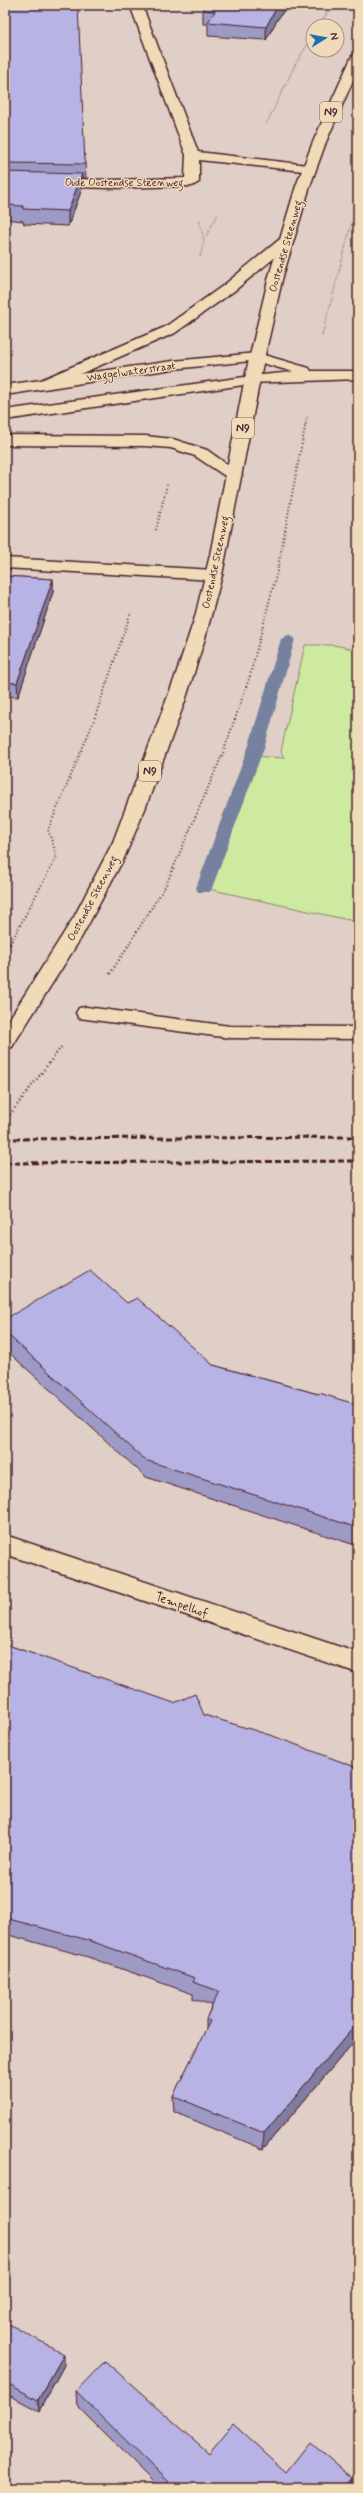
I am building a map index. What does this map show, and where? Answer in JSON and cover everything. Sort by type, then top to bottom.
[{"type":"main road","name":"Oude Oostendse Steenweg","points":[[5,181],[110,184],[192,182],[193,155],[136,5]]},
{"type":"main road","name":"Oostendse Steenweg","points":[[5,1042],[75,932],[109,872],[145,786],[194,650],[214,575],[257,356],[285,242],[308,169],[338,94],[358,56]]},
{"type":"main road","points":[[193,155],[249,160],[308,169]]},
{"type":"main road","points":[[45,384],[170,330],[228,288],[285,242]]},
{"type":"main road","points":[[257,356],[315,375],[358,375]]},
{"type":"main road","name":"Waggelwaterstraat","points":[[5,390],[196,362],[257,356]]},
{"type":"main road","name":"Waggelwaterstraat","points":[[5,415],[252,380],[315,375]]},
{"type":"main road","points":[[5,440],[146,441],[173,444],[201,453],[234,475]]},
{"type":"main road","points":[[5,563],[214,575]]},
{"type":"main road","points":[[86,1013],[230,1032],[358,1033]]},
{"type":"main road","name":"Tempelhof","points":[[5,1544],[358,1663]]},
{"type":"path","points":[[324,18],[332,5]]},
{"type":"path","points":[[198,261],[204,240],[249,160],[296,63],[305,49]]},
{"type":"path","points":[[315,375],[323,331],[358,199]]},
{"type":"path","points":[[5,952],[57,856],[48,830],[93,723],[145,571],[168,482]]},
{"type":"path","points":[[5,1122],[28,1088]]},
{"type":"green space","points":[[305,645],[334,645],[358,650],[358,922],[204,888],[252,756],[284,758],[281,751]]},
{"type":"building","points":[[5,5],[78,5],[85,164],[5,163]]},
{"type":"building","points":[[206,5],[278,5],[266,27],[208,22],[215,11],[203,10]]},
{"type":"building","points":[[5,172],[82,174],[68,211],[23,209],[23,206],[5,205]]},
{"type":"building","points":[[5,576],[53,579],[17,683],[5,682]]},
{"type":"building","points":[[90,1270],[127,1303],[137,1298],[213,1365],[358,1405],[358,1528],[145,1460],[5,1332],[5,1319]]},
{"type":"building","points":[[5,1644],[174,1703],[195,1694],[204,1715],[273,1736],[358,1768],[358,2022],[264,2133],[173,2096],[210,2021],[206,2019],[219,1991],[193,1982],[195,1978],[88,1940],[5,1918]]},
{"type":"building","points":[[5,2322],[64,2354],[38,2400],[5,2382]]},
{"type":"building","points":[[105,2361],[209,2453],[233,2424],[286,2472],[310,2442],[352,2478],[344,2488],[174,2488],[76,2391]]},
{"type":"waterway","points":[[204,888],[257,745],[288,639]]},
{"type":"railway","points":[[5,1139],[358,1137]]},
{"type":"railway","points":[[5,1163],[358,1161]]}]
